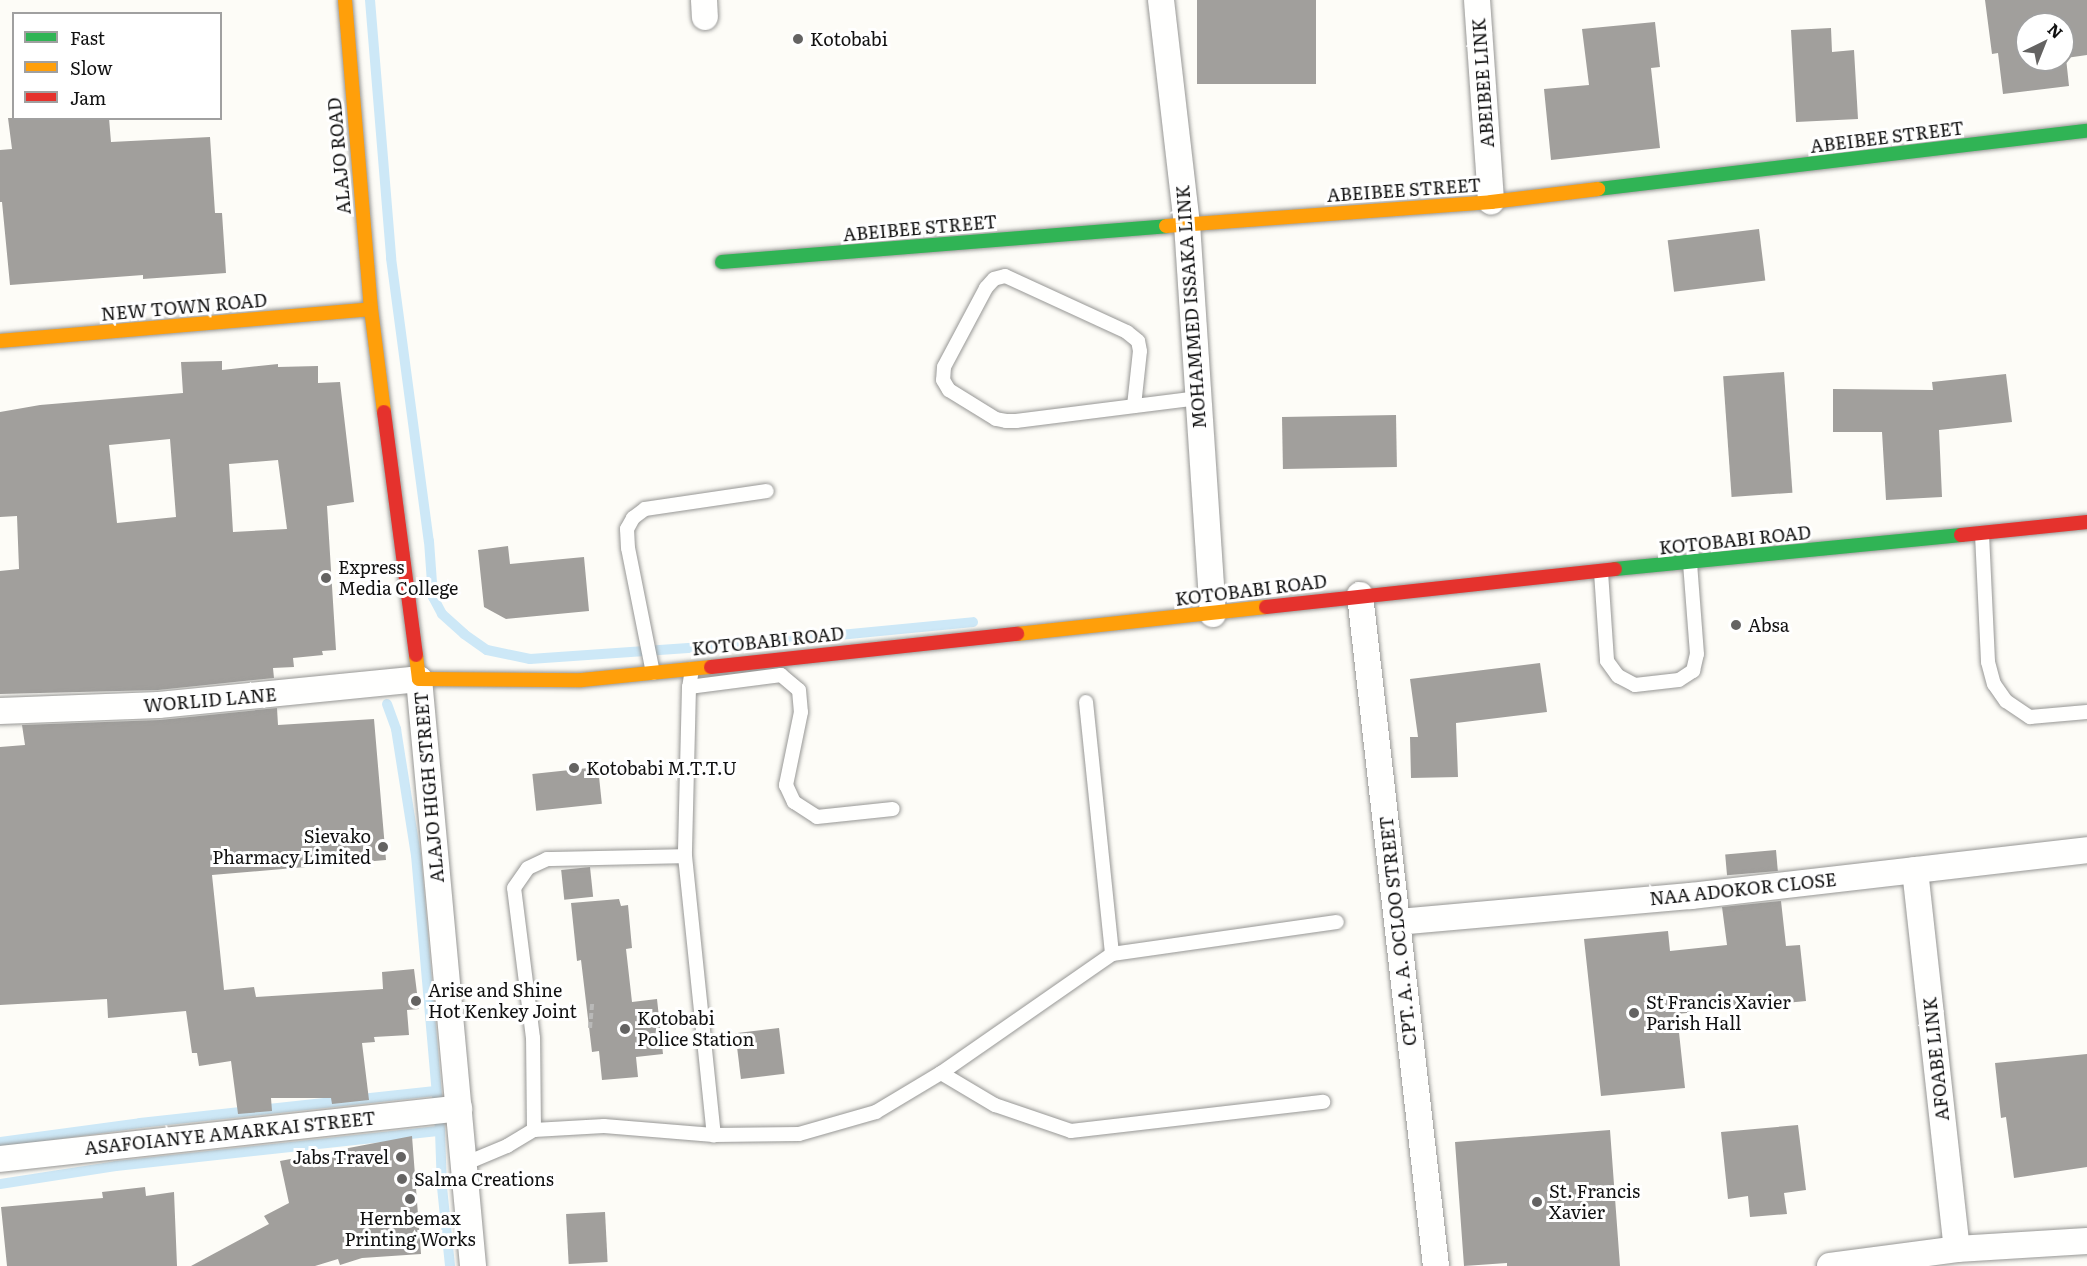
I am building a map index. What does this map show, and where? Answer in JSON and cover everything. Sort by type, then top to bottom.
[{"type":"street","name":"ALAJO ROAD","points":[[345,0],[371,309]]},
{"type":"street","name":"MOHAMMED ISSAKA LINK","points":[[1161,0],[1187,224],[1213,614]]},
{"type":"street","name":"ABEIBEE LINK","points":[[1477,0],[1491,202]]},
{"type":"street","name":"ABEIBEE STREET","points":[[722,262],[1491,202],[2087,131]]},
{"type":"street","name":"NEW TOWN ROAD","points":[[0,341],[371,309]]},
{"type":"street","name":"ALAJO HIGH STREET","points":[[371,309],[419,679],[473,1266]]},
{"type":"street","name":"KOTOBABI ROAD","points":[[419,679],[582,680],[1213,614],[1360,595],[2087,522]]},
{"type":"street","name":"CPT. A. A. OCLOO STREET","points":[[1360,595],[1436,1266]]},
{"type":"street","name":"WORLID LANE","points":[[0,711],[159,705],[419,679]]},
{"type":"street","name":"NAA ADOKOR CLOSE","points":[[1398,922],[1691,896],[2087,850]]},
{"type":"street","name":"AFOABE LINK","points":[[1916,870],[1957,1249]]},
{"type":"street","name":"ASAFOIANYE AMARKAI STREET","points":[[0,1158],[459,1108]]},
{"type":"street","points":[[1830,1266],[1957,1249],[2087,1241]]},
{"type":"lane","points":[[1134,406],[1140,351],[1138,341],[1127,332],[1005,276],[994,279],[986,288],[944,367],[943,380],[949,390],[996,419],[1006,421],[1134,406],[1199,398]]},
{"type":"lane","points":[[653,673],[628,548],[627,529],[633,518],[645,509],[767,491]]},
{"type":"lane","points":[[1982,534],[1988,662],[1994,684],[2006,701],[2030,717],[2087,712]]},
{"type":"lane","points":[[1601,572],[1607,661],[1618,676],[1635,685],[1679,680],[1693,671],[1697,654],[1690,563]]},
{"type":"lane","points":[[693,667],[689,687],[685,856],[714,1135]]},
{"type":"lane","points":[[689,687],[781,675],[799,690],[801,712],[786,785],[794,802],[816,817],[893,809]]},
{"type":"lane","points":[[1086,702],[1112,954]]},
{"type":"lane","points":[[534,1130],[533,1038],[514,888],[528,868],[547,859],[685,856]]},
{"type":"lane","points":[[464,1164],[507,1146],[534,1130],[604,1126],[714,1135],[799,1134],[876,1112],[941,1073],[1112,954],[1337,922]]},
{"type":"lane","points":[[941,1073],[995,1105],[1071,1131],[1323,1102]]},
{"type":"path","points":[[590,1028],[592,1003]]},
{"type":"building","points":[[1197,0],[1316,0],[1316,84],[1197,84]]},
{"type":"building","points":[[1985,0],[2087,0],[2087,55],[2075,57],[2075,12],[2015,12],[2015,72],[2068,72],[2069,86],[2003,94],[1998,53],[1992,54]]},
{"type":"building","points":[[1655,22],[1660,67],[1651,68],[1660,148],[1551,160],[1544,89],[1589,85],[1582,29]]},
{"type":"building","points":[[1831,28],[1832,52],[1854,50],[1858,119],[1796,122],[1791,30]]},
{"type":"building","points":[[8,118],[12,120],[109,120],[111,142],[210,137],[215,213],[222,213],[226,273],[143,279],[143,275],[10,285],[2,202],[0,202],[0,150],[12,149]]},
{"type":"building","points":[[1759,229],[1765,281],[1674,292],[1668,240]]},
{"type":"building","points":[[222,361],[222,370],[278,364],[278,367],[318,366],[318,383],[340,382],[354,502],[327,506],[336,650],[322,651],[323,655],[293,658],[294,667],[273,668],[274,678],[158,690],[0,694],[0,571],[19,569],[17,516],[0,517],[0,412],[40,405],[183,393],[181,362]],"holes":[[[170,439],[176,517],[117,523],[109,445]],[[278,460],[287,529],[233,532],[229,464]]]},
{"type":"building","points":[[1784,372],[1792,493],[1732,497],[1723,376]]},
{"type":"building","points":[[2006,374],[2012,422],[1939,430],[1942,497],[1886,500],[1882,432],[1833,432],[1833,389],[1933,390],[1932,382]]},
{"type":"building","points":[[1396,415],[1397,467],[1283,469],[1282,417]]},
{"type":"building","points":[[508,546],[510,564],[584,557],[589,611],[506,619],[484,607],[478,550]]},
{"type":"building","points":[[1540,663],[1547,712],[1456,723],[1458,777],[1411,778],[1410,737],[1418,737],[1410,679]]},
{"type":"building","points":[[277,708],[278,725],[374,719],[386,860],[212,875],[224,990],[254,987],[256,997],[383,989],[382,972],[414,969],[419,1009],[407,1010],[409,1035],[374,1037],[375,1042],[362,1043],[369,1100],[332,1104],[331,1098],[271,1098],[272,1111],[238,1114],[231,1061],[199,1066],[197,1053],[192,1053],[186,1011],[108,1018],[107,999],[0,1005],[0,747],[25,745],[22,725],[160,720]]},
{"type":"building","points":[[598,767],[602,804],[536,811],[532,774]]},
{"type":"building","points":[[1776,850],[1778,871],[1727,875],[1725,854]]},
{"type":"building","points":[[590,867],[593,897],[564,900],[561,870]]},
{"type":"building","points":[[619,899],[621,906],[628,905],[632,948],[626,949],[632,1002],[657,999],[663,1054],[636,1057],[638,1077],[602,1080],[599,1051],[592,1052],[581,960],[577,961],[571,903]]},
{"type":"building","points":[[1781,901],[1786,946],[1800,945],[1806,1001],[1677,1014],[1685,1088],[1601,1096],[1584,939],[1668,931],[1670,951],[1727,945],[1722,907]]},
{"type":"building","points":[[779,1028],[785,1074],[741,1079],[735,1033]]},
{"type":"building","points":[[2087,1054],[2087,1167],[2014,1178],[2006,1117],[2001,1118],[1995,1063]]},
{"type":"building","points":[[1798,1125],[1806,1190],[1784,1193],[1787,1214],[1750,1217],[1748,1196],[1728,1199],[1721,1132]]},
{"type":"building","name":"St. Francis Xavier","points":[[1610,1130],[1620,1266],[1507,1266],[1507,1263],[1464,1266],[1455,1142]]},
{"type":"building","points":[[412,1136],[421,1254],[362,1258],[340,1265],[338,1259],[315,1266],[191,1266],[269,1224],[264,1216],[289,1203],[280,1161]]},
{"type":"building","points":[[145,1187],[146,1196],[174,1192],[177,1266],[7,1266],[1,1207],[103,1198],[102,1192]]},
{"type":"building","points":[[605,1212],[608,1262],[569,1264],[566,1214]]},
{"type":"waterway","points":[[370,0],[391,258],[429,541],[433,597],[442,614],[464,634],[487,650],[530,659],[756,643],[973,622]]},
{"type":"waterway","points":[[387,704],[396,729],[416,855],[450,1266]]},
{"type":"waterway","points":[[0,1142],[140,1123],[435,1091]]},
{"type":"waterway","points":[[0,1184],[116,1166],[440,1131]]},
{"type":"traffic: fast","points":[[1598,189],[2087,131]]},
{"type":"traffic: fast","points":[[722,262],[1166,226]]},
{"type":"traffic: fast","points":[[1615,569],[1961,535]]},
{"type":"traffic: slow","points":[[345,0],[371,309],[384,412]]},
{"type":"traffic: slow","points":[[1166,226],[1491,202],[1598,189]]},
{"type":"traffic: slow","points":[[0,341],[371,309]]},
{"type":"traffic: slow","points":[[1017,634],[1266,607]]},
{"type":"traffic: slow","points":[[416,655],[419,679],[582,680],[711,667]]},
{"type":"traffic: jam","points":[[384,412],[416,655]]},
{"type":"traffic: jam","points":[[1961,535],[2087,522]]},
{"type":"traffic: jam","points":[[1266,607],[1615,569]]},
{"type":"traffic: jam","points":[[711,667],[1017,634]]},
{"type":"place","name":"Kotobabi","points":[[798,39]]},
{"type":"place","name":"Express Media College","points":[[326,578]]},
{"type":"place","name":"Absa","points":[[1736,625]]},
{"type":"place","name":"Kotobabi M.T.T.U","points":[[574,768]]},
{"type":"place","name":"Sievako Pharmacy Limited","points":[[383,847]]},
{"type":"place","name":"Arise and Shine Hot Kenkey Joint","points":[[416,1001]]},
{"type":"place","name":"St Francis Xavier Parish Hall","points":[[1634,1013]]},
{"type":"place","name":"Kotobabi Police Station","points":[[625,1029]]},
{"type":"place","name":"Jabs Travel","points":[[401,1157]]},
{"type":"place","name":"Salma Creations","points":[[402,1179]]},
{"type":"place","name":"Hernbemax Printing Works","points":[[410,1199]]},
{"type":"place","name":"St. Francis Xavier","points":[[1537,1202]]}]
